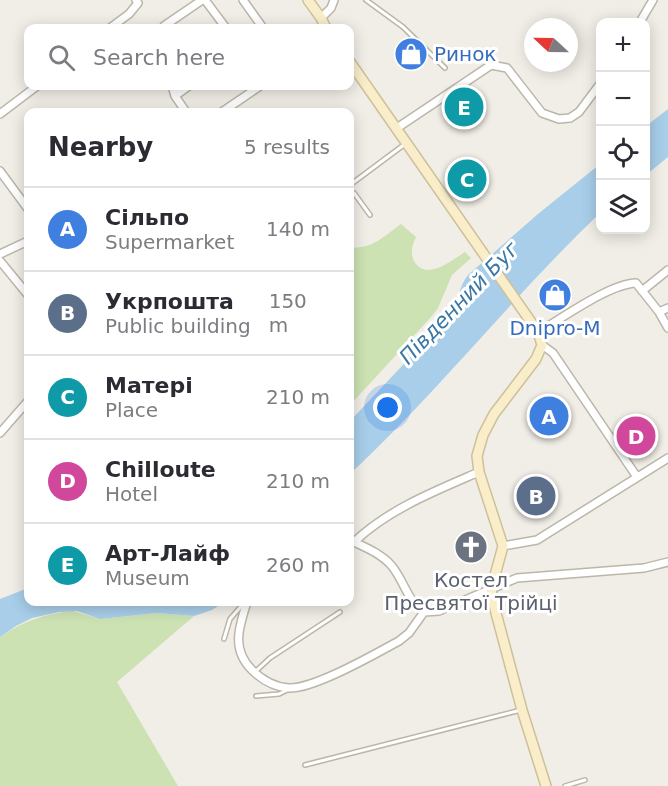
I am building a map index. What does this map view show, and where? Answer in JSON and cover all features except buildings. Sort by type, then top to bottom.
[{"type":"main road","points":[[308,0],[324,24]]},
{"type":"main road","points":[[354,68],[538,332],[542,345],[536,358],[505,398],[487,428],[477,456],[479,472],[503,546],[491,590],[522,710],[546,786]]},
{"type":"street","points":[[115,24],[129,14],[138,3],[136,0]]},
{"type":"street","points":[[167,24],[203,0],[223,24]]},
{"type":"street","points":[[243,0],[260,24]]},
{"type":"street","points":[[321,18],[331,8],[334,0]]},
{"type":"street","points":[[642,18],[653,0]]},
{"type":"street","points":[[397,128],[491,66],[507,68],[542,113],[559,119],[570,118],[579,112],[596,89]]},
{"type":"street","points":[[0,114],[32,90]]},
{"type":"street","points":[[173,90],[183,108]]},
{"type":"street","points":[[175,96],[183,90]]},
{"type":"street","points":[[228,108],[254,90]]},
{"type":"street","points":[[0,171],[24,204]]},
{"type":"street","points":[[0,254],[24,243]]},
{"type":"street","points":[[0,261],[24,290]]},
{"type":"street","points":[[642,291],[668,270]]},
{"type":"street","points":[[538,332],[611,289],[636,283],[659,312],[668,328]]},
{"type":"street","points":[[659,312],[668,308]]},
{"type":"street","points":[[542,345],[553,353],[637,477]]},
{"type":"street","points":[[0,433],[24,406]]},
{"type":"street","points":[[503,546],[537,540],[668,458]]},
{"type":"street","points":[[354,541],[378,522],[401,508],[479,472]]},
{"type":"street","points":[[354,544],[382,556],[393,566],[411,601],[424,612],[439,611],[517,578],[644,568],[668,562]]},
{"type":"street","points":[[245,606],[238,630],[238,646],[244,662],[266,681],[291,688],[304,686],[330,675],[399,641],[409,633],[424,612]]},
{"type":"lane","points":[[366,0],[403,27],[445,68]]},
{"type":"lane","points":[[354,182],[406,143]]},
{"type":"lane","points":[[354,193],[370,215]]},
{"type":"lane","points":[[224,639],[230,619],[242,606]]},
{"type":"lane","points":[[254,672],[270,658],[340,612]]},
{"type":"lane","points":[[256,696],[279,694],[291,688]]},
{"type":"lane","points":[[305,765],[522,710]]},
{"type":"lane","points":[[565,786],[585,780]]},
{"type":"green space","points":[[401,224],[416,237],[412,255],[419,267],[425,270],[446,264],[465,252],[471,258],[452,275],[438,308],[432,316],[354,401],[354,247],[371,244]]},
{"type":"green space","points":[[73,611],[100,619],[157,613],[194,616],[117,682],[178,786],[0,786],[0,637],[35,619]]},
{"type":"water","points":[[668,109],[668,157],[650,172],[650,126],[650,123]]},
{"type":"water","name":"Південний Буг","points":[[596,167],[596,217],[414,410],[354,470],[354,417],[451,314],[468,275]]},
{"type":"water","points":[[24,590],[24,606],[218,606],[194,616],[157,613],[100,619],[77,611],[59,612],[32,618],[0,637],[0,599]]},
{"type":"place","name":"Ринок","points":[[411,54]]},
{"type":"place","name":"Арт-Лайф","points":[[464,107]]},
{"type":"place","name":"Матері","points":[[467,179]]},
{"type":"place","name":"Dnipro-M","points":[[555,295]]},
{"type":"place","name":"Сільпо","points":[[549,416]]},
{"type":"place","name":"Chilloute","points":[[636,436]]},
{"type":"place","name":"Укрпошта","points":[[536,496]]},
{"type":"place","name":"Костел Пресвятої Трійці","points":[[471,547]]}]
